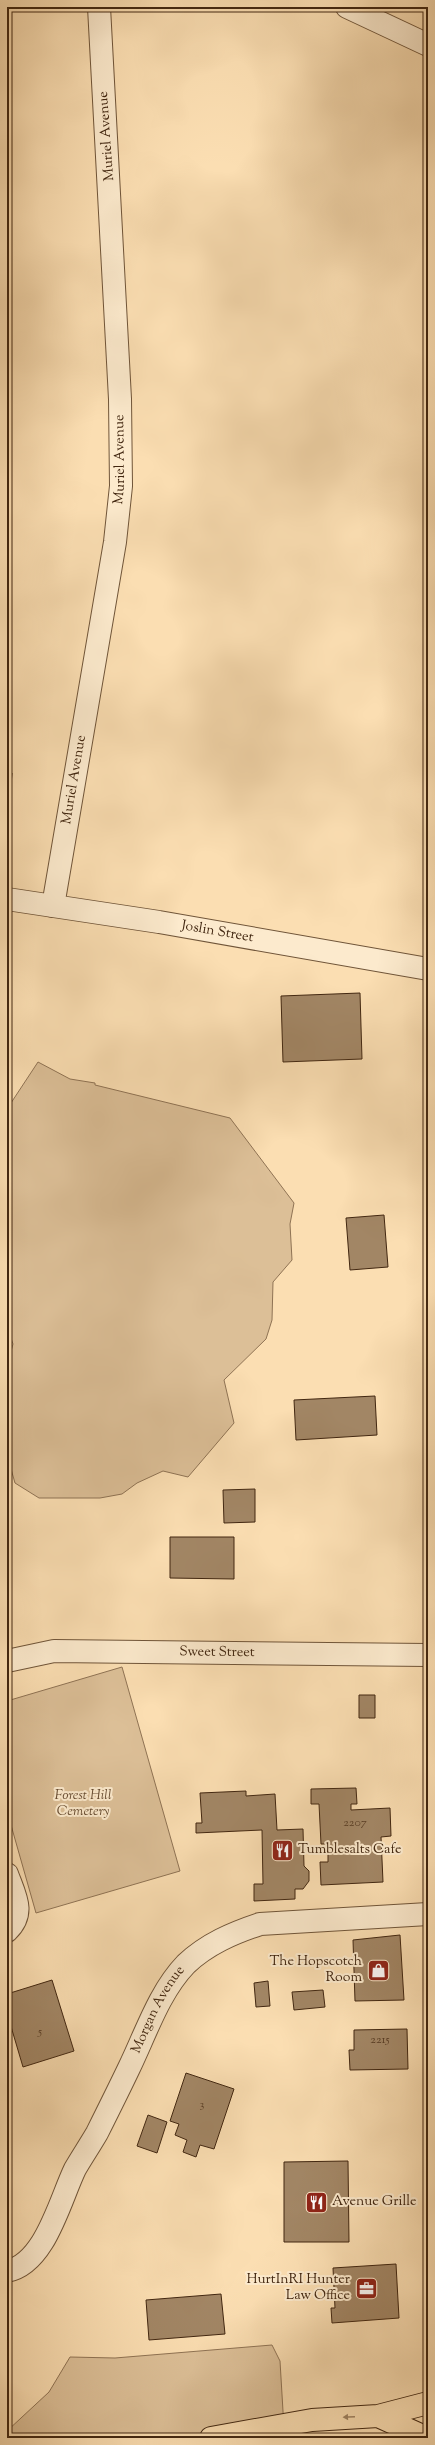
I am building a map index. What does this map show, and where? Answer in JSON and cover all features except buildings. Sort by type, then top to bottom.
[{"type":"main road","points":[[211,2438],[312,2420],[378,2416],[428,2403]]},
{"type":"main road","points":[[378,2416],[427,2438]]},
{"type":"street","name":"Muriel Avenue","points":[[53,906],[115,542],[122,486],[120,399],[112,215],[99,7]]},
{"type":"street","points":[[347,7],[428,45]]},
{"type":"street","name":"Joslin Street","points":[[7,899],[159,922],[428,969]]},
{"type":"street","name":"Sweet Street","points":[[7,1661],[54,1651],[428,1655]]},
{"type":"street","points":[[7,1874],[19,1911],[11,1927]]},
{"type":"street","name":"Morgan Avenue","points":[[7,2271],[24,2265],[39,2247],[76,2169],[96,2134],[130,2065],[148,2024],[168,1990],[186,1965],[207,1947],[235,1932],[260,1924],[428,1914]]},
{"type":"green space","points":[[38,1062],[70,1079],[95,1083],[95,1085],[230,1118],[294,1203],[290,1224],[292,1260],[273,1282],[272,1320],[266,1339],[224,1380],[234,1423],[188,1477],[163,1471],[137,1483],[122,1494],[100,1498],[39,1498],[15,1483],[7,1455],[7,1366],[13,1344],[7,1327],[7,1109]]},
{"type":"green space","name":"Forest Hill Cemetery","points":[[122,1667],[180,1871],[36,1913],[7,1811],[7,1701]]},
{"type":"green space","points":[[272,2345],[280,2361],[284,2428],[252,2438],[7,2438],[7,2431],[49,2392],[70,2357],[115,2358]]},
{"type":"place","name":"Tumblesalts Cafe","points":[[283,1850]]},
{"type":"place","name":"The Hopscotch Room","points":[[378,1970]]},
{"type":"place","name":"Avenue Grille","points":[[316,2202]]},
{"type":"place","name":"HurtInRI Hunter Law Office","points":[[366,2288]]}]
